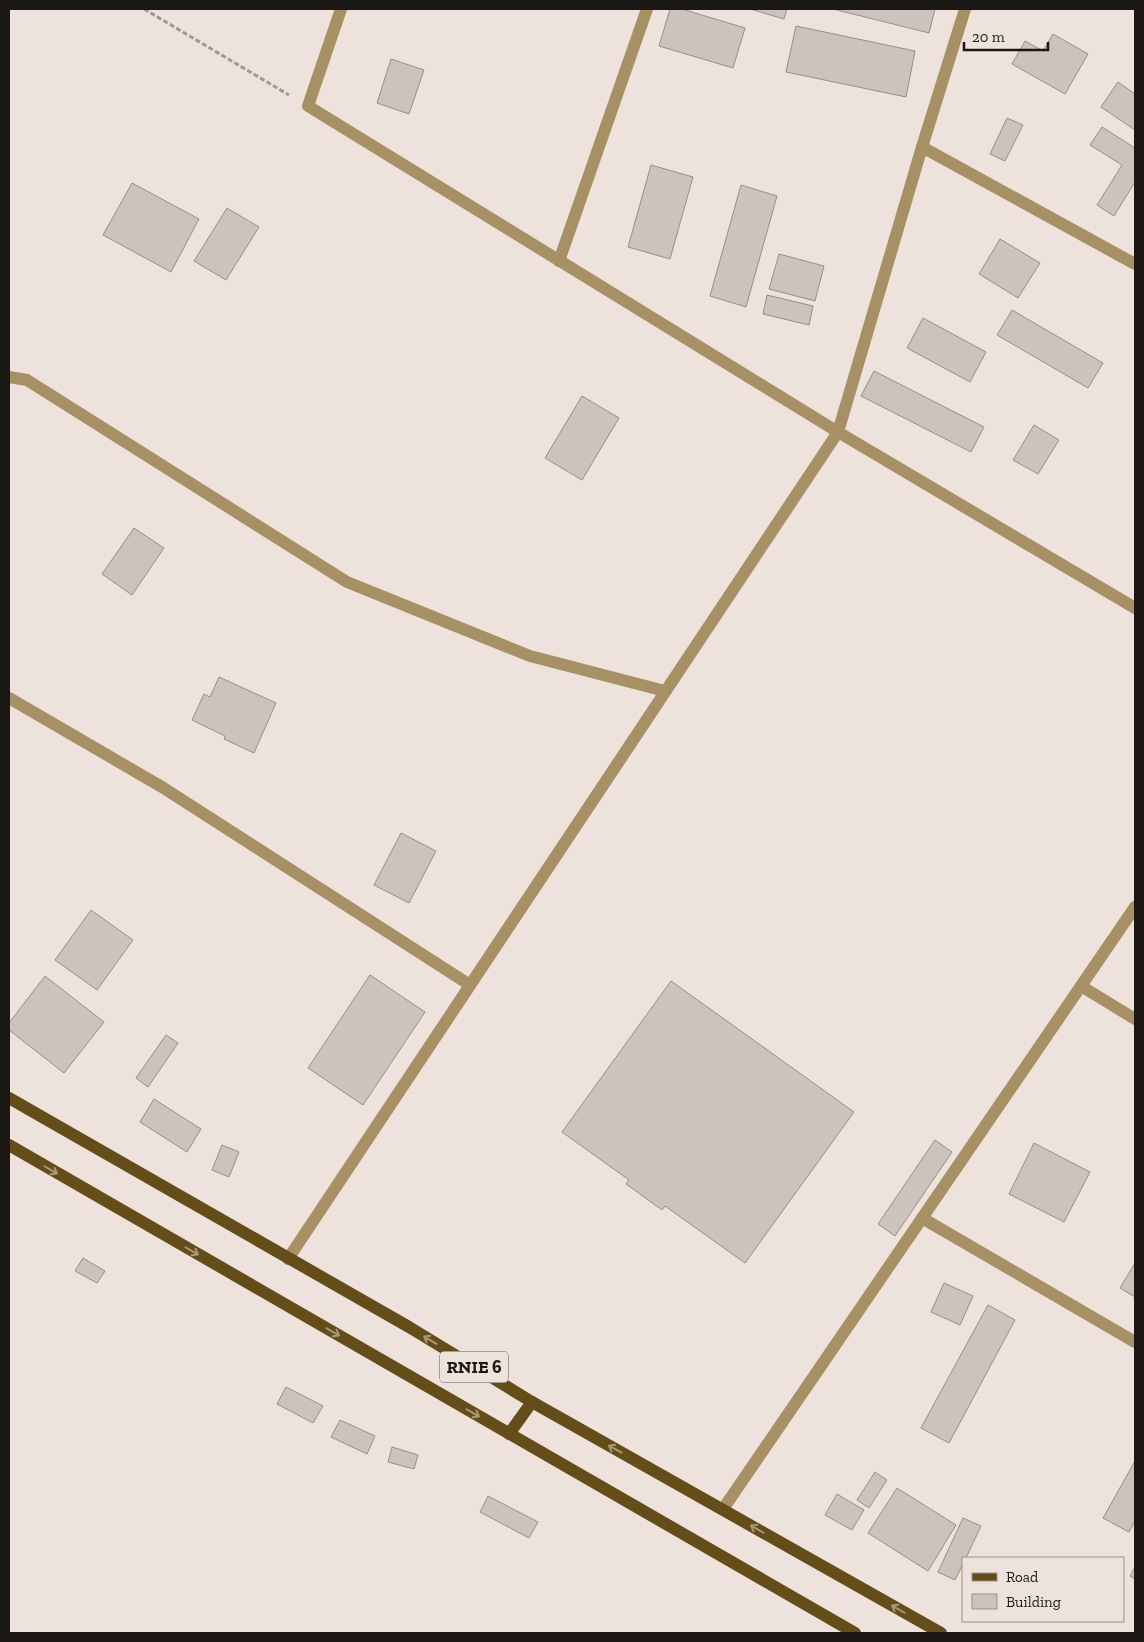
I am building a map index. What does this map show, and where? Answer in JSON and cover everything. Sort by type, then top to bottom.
[{"type":"main road","name":"RNIE 6","points":[[9,1098],[409,1327],[532,1402],[941,1633]]},
{"type":"main road","name":"RNIE 6","points":[[9,1145],[855,1633]]},
{"type":"main road","points":[[509,1434],[532,1402]]},
{"type":"street","points":[[340,9],[308,106],[838,432],[1135,608]]},
{"type":"street","points":[[560,261],[647,9]]},
{"type":"street","points":[[288,1259],[838,432],[922,147],[965,9]]},
{"type":"street","points":[[922,147],[1135,264]]},
{"type":"street","points":[[9,377],[27,380],[347,582],[530,656],[665,691]]},
{"type":"street","points":[[9,698],[162,787],[470,984]]},
{"type":"street","points":[[723,1510],[1135,907]]},
{"type":"street","points":[[1081,986],[1135,1019]]},
{"type":"street","points":[[922,1218],[1135,1342]]},
{"type":"path","points":[[144,9],[308,106]]},
{"type":"building","points":[[670,9],[682,9],[745,28],[733,68],[659,46]]},
{"type":"building","points":[[750,9],[787,9],[784,19]]},
{"type":"building","points":[[833,9],[935,9],[929,33]]},
{"type":"building","points":[[796,26],[915,51],[906,97],[786,72]]},
{"type":"building","points":[[1053,34],[1088,54],[1065,94],[1012,64],[1025,41],[1043,51]]},
{"type":"building","points":[[391,59],[424,70],[409,114],[377,103]]},
{"type":"building","points":[[1118,82],[1135,94],[1135,130],[1101,107]]},
{"type":"building","points":[[1007,118],[1023,125],[1005,161],[990,154]]},
{"type":"building","points":[[1102,127],[1135,148],[1135,182],[1114,216],[1097,205],[1122,165],[1090,145]]},
{"type":"building","points":[[651,165],[693,177],[670,259],[628,247]]},
{"type":"building","points":[[132,183],[199,219],[171,272],[103,235]]},
{"type":"building","points":[[741,185],[777,196],[746,307],[710,296]]},
{"type":"building","points":[[227,208],[259,227],[226,280],[194,261]]},
{"type":"building","points":[[1000,239],[1040,263],[1018,298],[979,274]]},
{"type":"building","points":[[779,254],[824,266],[815,301],[769,289]]},
{"type":"building","points":[[767,295],[813,306],[809,325],[763,314]]},
{"type":"building","points":[[1012,310],[1103,363],[1088,388],[997,335]]},
{"type":"building","points":[[923,318],[986,352],[970,382],[907,348]]},
{"type":"building","points":[[874,371],[984,427],[971,452],[861,396]]},
{"type":"building","points":[[582,396],[619,418],[582,480],[545,458]]},
{"type":"building","points":[[1034,425],[1059,440],[1038,474],[1013,460]]},
{"type":"building","points":[[134,528],[164,548],[132,595],[102,574]]},
{"type":"building","points":[[219,677],[276,703],[254,753],[224,739],[225,736],[192,720],[204,694],[210,697]]},
{"type":"building","points":[[401,833],[436,851],[409,903],[374,885]]},
{"type":"building","points":[[91,910],[133,940],[97,990],[55,960]]},
{"type":"building","points":[[370,975],[425,1012],[363,1105],[308,1068]]},
{"type":"building","points":[[45,976],[104,1022],[64,1073],[9,1030],[9,1023]]},
{"type":"building","points":[[671,981],[854,1112],[745,1263],[665,1206],[662,1210],[626,1184],[629,1180],[562,1132]]},
{"type":"building","points":[[166,1035],[178,1043],[148,1087],[136,1078]]},
{"type":"building","points":[[154,1099],[201,1129],[187,1152],[140,1122]]},
{"type":"building","points":[[935,1140],[952,1152],[895,1236],[878,1224]]},
{"type":"building","points":[[1034,1143],[1090,1172],[1064,1222],[1009,1194]]},
{"type":"building","points":[[222,1145],[239,1152],[229,1177],[212,1170]]},
{"type":"building","points":[[83,1258],[105,1271],[97,1283],[75,1271]]},
{"type":"building","points":[[1135,1263],[1135,1297],[1120,1288]]},
{"type":"building","points":[[944,1283],[973,1296],[960,1325],[931,1312]]},
{"type":"building","points":[[988,1305],[1015,1320],[949,1443],[921,1428]]},
{"type":"building","points":[[286,1387],[323,1406],[313,1423],[277,1404]]},
{"type":"building","points":[[340,1420],[375,1436],[367,1454],[331,1437]]},
{"type":"building","points":[[392,1447],[418,1455],[414,1469],[388,1462]]},
{"type":"building","points":[[1135,1461],[1135,1521],[1129,1532],[1103,1518]]},
{"type":"building","points":[[875,1472],[887,1480],[869,1508],[857,1500]]},
{"type":"building","points":[[897,1488],[956,1525],[928,1571],[868,1533]]},
{"type":"building","points":[[837,1494],[864,1510],[852,1530],[825,1515]]},
{"type":"building","points":[[488,1496],[538,1522],[529,1538],[480,1512]]},
{"type":"building","points":[[963,1518],[981,1526],[966,1557],[962,1557],[962,1566],[955,1580],[938,1572]]},
{"type":"building","points":[[1135,1567],[1135,1579],[1130,1576]]}]
